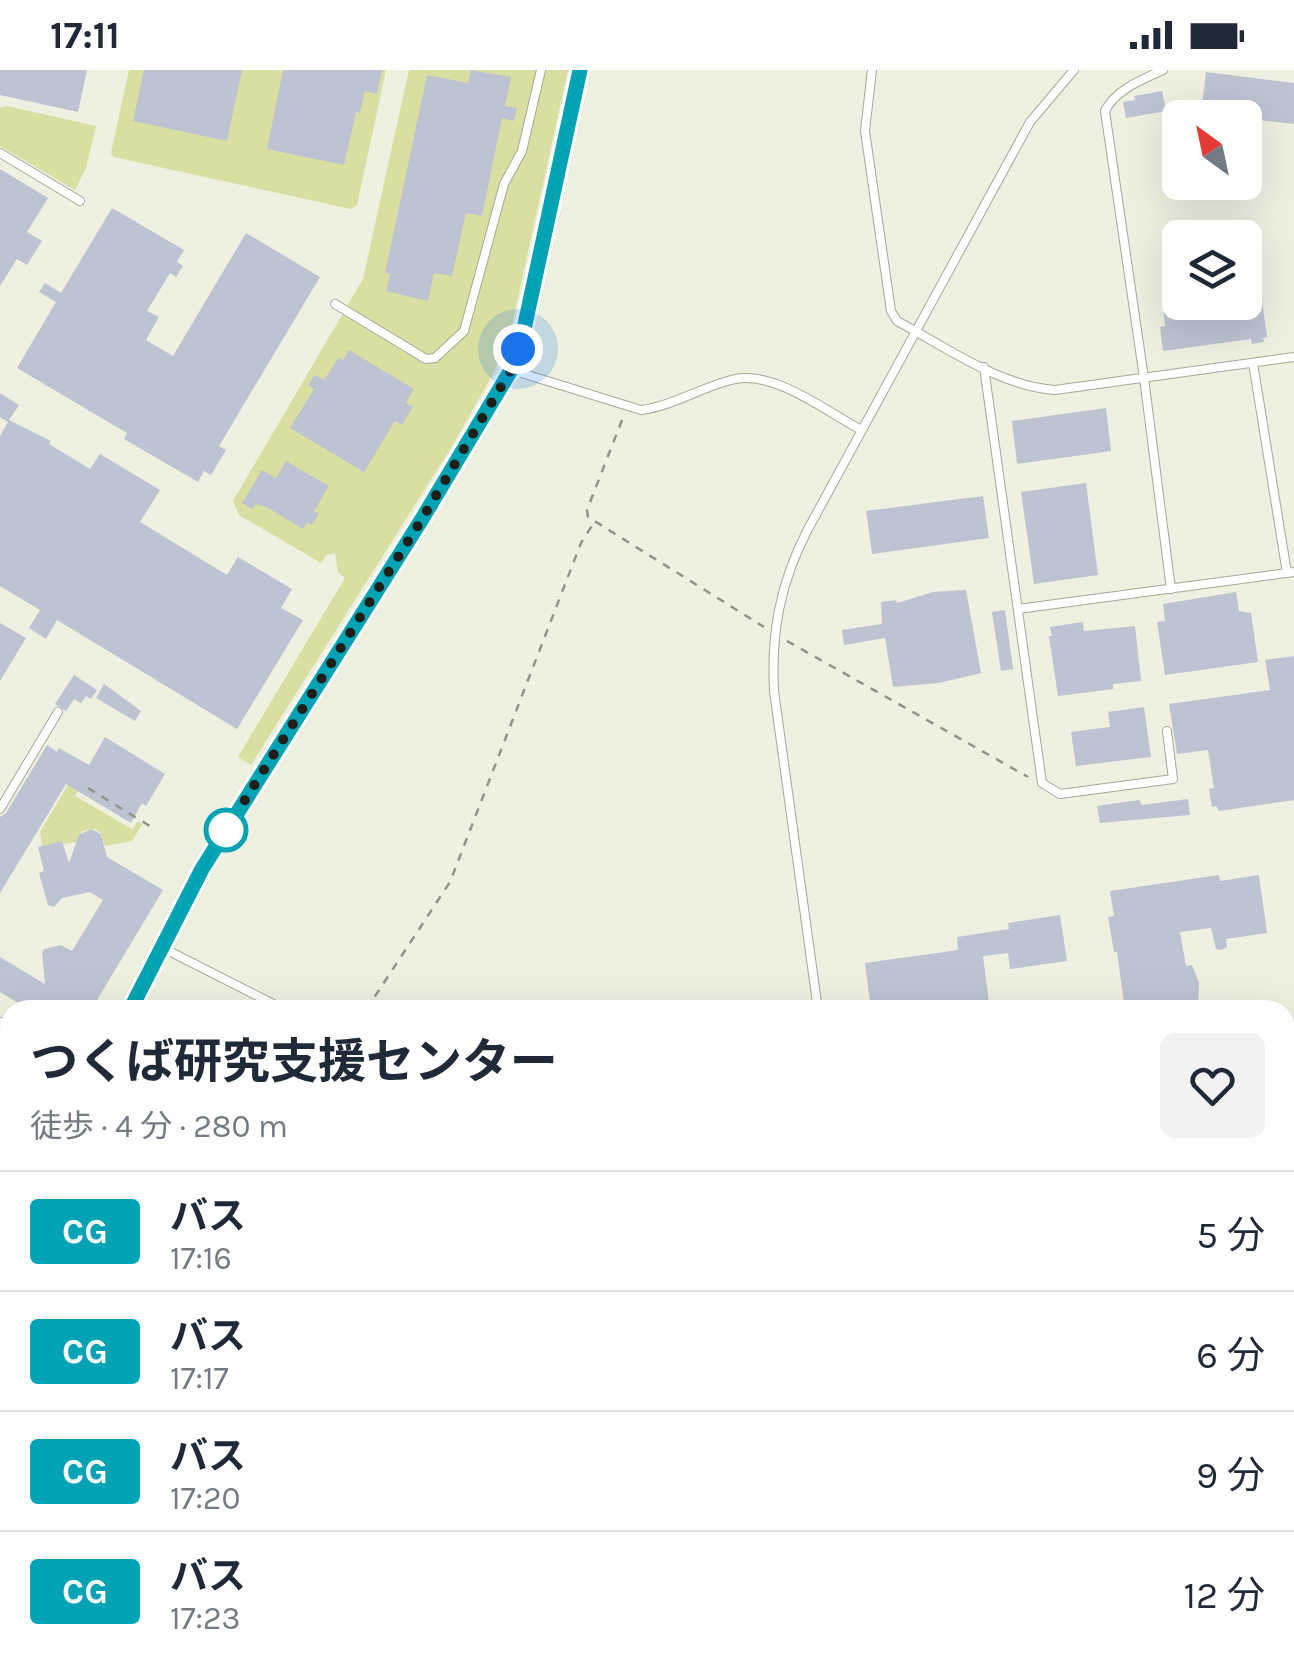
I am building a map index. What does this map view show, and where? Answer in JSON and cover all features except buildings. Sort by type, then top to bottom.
[{"type":"street","points":[[135,1000],[211,853],[422,519],[511,370],[524,329],[580,70]]},
{"type":"lane","points":[[336,304],[426,359],[435,358],[464,331],[504,184],[522,151],[541,70]]},
{"type":"lane","points":[[872,70],[864,131],[890,311],[897,321],[1022,386],[1036,389],[1055,390],[1294,357]]},
{"type":"lane","points":[[817,1000],[774,691],[774,631],[787,572],[1030,122],[1074,70]]},
{"type":"lane","points":[[1163,70],[1125,89],[1105,111],[1170,589]]},
{"type":"lane","points":[[0,153],[80,201]]},
{"type":"lane","points":[[1018,609],[1290,573],[1253,363]]},
{"type":"lane","points":[[984,367],[1042,783],[1060,794],[1174,779],[1167,731]]},
{"type":"lane","points":[[511,370],[641,410],[732,379],[765,379],[861,430]]},
{"type":"lane","points":[[0,809],[58,712]]},
{"type":"lane","points":[[161,947],[266,1000]]},
{"type":"path","points":[[622,420],[587,510],[588,517],[764,628]]},
{"type":"path","points":[[373,1000],[450,882],[581,543],[595,521]]},
{"type":"path","points":[[786,640],[1030,778]]},
{"type":"path","points":[[88,788],[153,828]]},
{"type":"shaded area","points":[[129,70],[386,70],[357,205],[351,209],[114,157],[111,153]]},
{"type":"shaded area","points":[[409,70],[568,70],[511,329],[494,372],[454,443],[251,765],[238,757],[345,578],[338,572],[335,553],[326,555],[321,563],[239,515],[233,501],[363,279]]},
{"type":"shaded area","points":[[7,106],[96,126],[86,168],[75,190],[0,146],[0,108]]},
{"type":"shaded area","points":[[78,768],[87,774],[75,796],[132,829],[138,821],[142,824],[132,841],[105,846],[101,833],[95,829],[82,831],[78,842],[42,847],[40,832]]},
{"type":"bus line","name":"CG","points":[[135,1000],[202,869],[511,370],[524,329],[580,70]]},
{"type":"route","points":[[226,830],[221,838],[422,519],[511,370],[518,349]]}]
